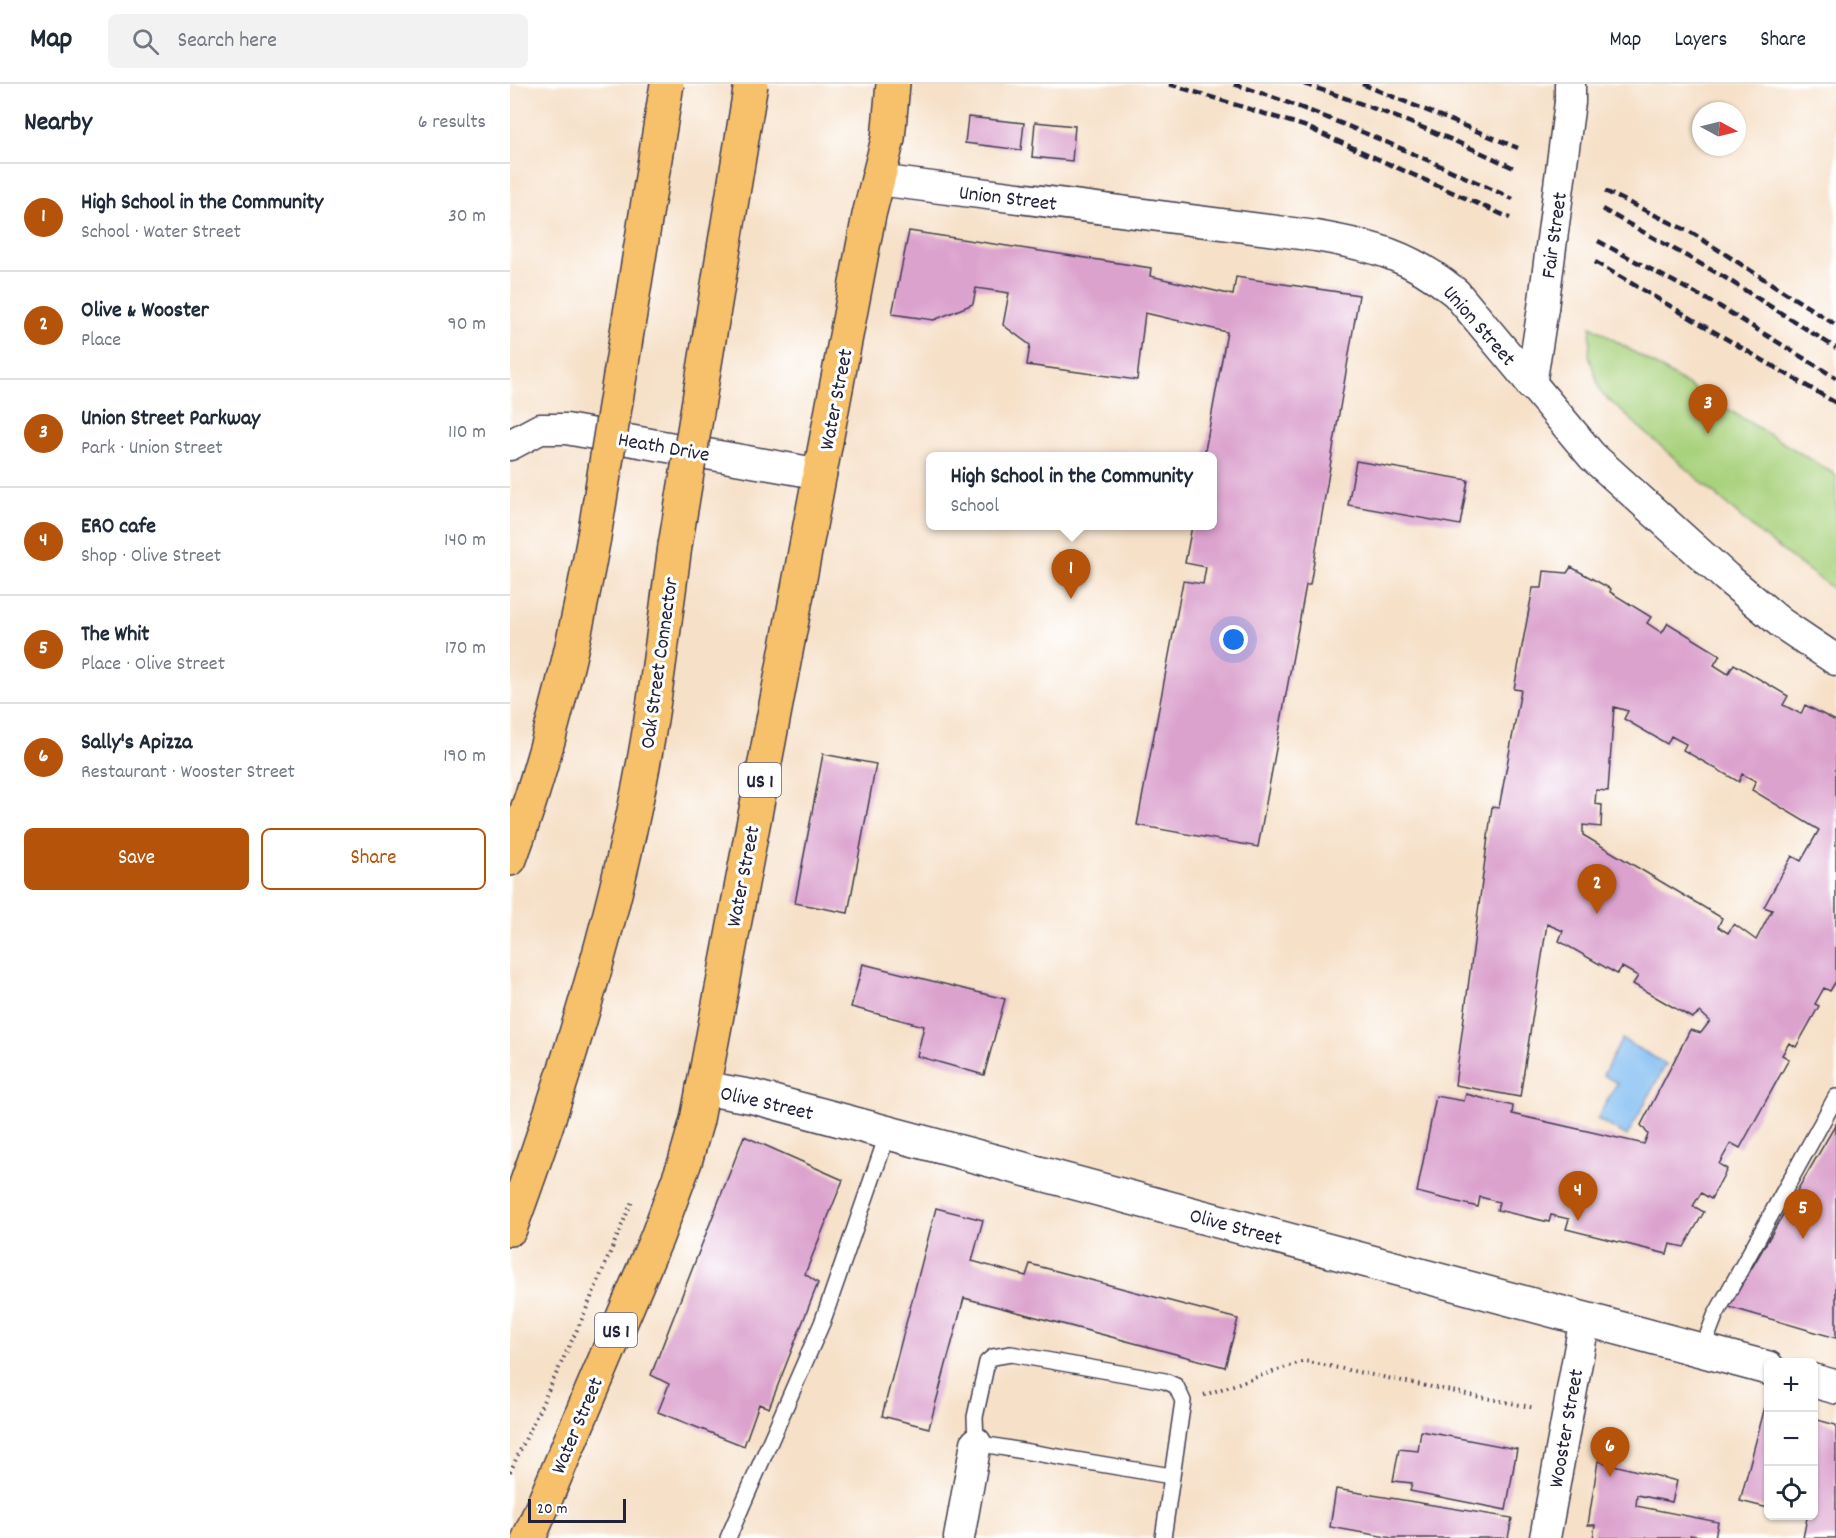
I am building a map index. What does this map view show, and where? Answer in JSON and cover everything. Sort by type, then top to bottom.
[{"type":"main road","points":[[510,858],[549,742],[563,689],[594,537],[667,84]]},
{"type":"main road","name":"Oak Street Connector","points":[[510,1229],[579,1023],[614,901],[645,757],[675,546],[751,84]]},
{"type":"main road","name":"Water Street","points":[[529,1538],[657,1237],[685,1162],[704,1088],[738,892],[888,139],[892,84]]},
{"type":"street","name":"Fair Street","points":[[1531,385],[1544,308],[1570,93]]},
{"type":"street","name":"Union Street","points":[[878,180],[1316,236],[1386,251],[1421,268],[1456,293],[1592,456],[1675,532],[1781,623],[1836,660]]},
{"type":"street","name":"Heath Drive","points":[[510,445],[540,429],[566,429],[821,474]]},
{"type":"street","name":"Olive Street","points":[[704,1088],[754,1097],[1764,1367]]},
{"type":"street","name":"Wooster Street","points":[[1545,1538],[1585,1318]]},
{"type":"street","points":[[1818,1382],[1836,1387]]},
{"type":"street","points":[[959,1538],[976,1443]]},
{"type":"lane","points":[[1702,1350],[1715,1316],[1836,1097]]},
{"type":"lane","points":[[728,1538],[822,1323],[888,1133]]},
{"type":"lane","points":[[1163,1538],[1183,1401],[1176,1386],[1165,1381],[1001,1354],[993,1357],[984,1371],[975,1417],[976,1443],[1171,1476]]},
{"type":"path","points":[[510,1472],[582,1319],[636,1191]]},
{"type":"path","points":[[1183,1401],[1304,1361],[1535,1408]]},
{"type":"green space","points":[[1591,326],[1836,475],[1836,591],[1760,534],[1601,393],[1589,356]]},
{"type":"water","points":[[1622,1039],[1666,1064],[1627,1136],[1597,1119],[1617,1083],[1603,1075]]},
{"type":"building","points":[[968,117],[1024,123],[1021,150],[965,143]]},
{"type":"building","points":[[1035,122],[1075,126],[1072,161],[1032,157]]},
{"type":"building","points":[[909,231],[1151,268],[1150,276],[1233,295],[1236,277],[1359,295],[1310,585],[1306,585],[1258,847],[1137,825],[1183,581],[1203,584],[1206,567],[1185,563],[1191,530],[1217,530],[1217,452],[1205,452],[1227,332],[1145,313],[1137,380],[1027,365],[1030,345],[1003,325],[1009,293],[976,288],[973,304],[934,320],[892,314]]},
{"type":"building","points":[[1356,461],[1468,480],[1460,525],[1348,505]]},
{"type":"building","points":[[1571,567],[1611,589],[1610,592],[1651,617],[1647,623],[1662,633],[1668,623],[1720,655],[1714,665],[1728,674],[1734,664],[1788,696],[1783,705],[1801,714],[1805,705],[1836,721],[1836,981],[1830,991],[1824,988],[1815,1004],[1819,1006],[1796,1047],[1789,1043],[1782,1055],[1789,1059],[1740,1148],[1731,1143],[1719,1164],[1727,1169],[1711,1199],[1701,1193],[1693,1206],[1704,1212],[1684,1247],[1670,1244],[1667,1254],[1566,1229],[1569,1219],[1551,1215],[1549,1222],[1497,1210],[1499,1202],[1480,1197],[1478,1207],[1417,1192],[1436,1096],[1464,1101],[1466,1094],[1513,1106],[1512,1114],[1644,1144],[1648,1134],[1641,1125],[1690,1030],[1701,1033],[1710,1021],[1700,1012],[1692,1018],[1633,984],[1638,976],[1622,967],[1617,974],[1559,941],[1563,931],[1547,924],[1520,1097],[1455,1085],[1492,807],[1499,808],[1521,690],[1514,689],[1533,588],[1542,588],[1544,571],[1567,573]],"holes":[[[1614,707],[1628,711],[1624,719],[1667,744],[1671,736],[1686,744],[1683,750],[1739,782],[1742,774],[1756,781],[1752,790],[1819,830],[1801,861],[1792,856],[1764,907],[1772,910],[1756,940],[1734,924],[1728,933],[1718,927],[1722,918],[1583,835],[1583,825],[1601,827],[1602,805],[1595,804],[1596,790],[1608,791]]]},
{"type":"building","points":[[823,754],[876,764],[848,913],[795,903]]},
{"type":"building","points":[[863,964],[1005,999],[984,1075],[917,1056],[924,1026],[851,1007]]},
{"type":"building","points":[[1836,1124],[1836,1338],[1729,1307]]},
{"type":"building","points":[[744,1136],[843,1180],[805,1274],[818,1283],[769,1408],[759,1404],[744,1446],[658,1412],[669,1384],[651,1375]]},
{"type":"building","points":[[936,1208],[983,1220],[972,1261],[1026,1276],[1030,1264],[1238,1319],[1225,1367],[964,1298],[929,1428],[882,1416]]},
{"type":"building","points":[[1764,1411],[1764,1507],[1740,1501]]},
{"type":"building","points":[[1818,1420],[1836,1425],[1836,1538],[1803,1538],[1807,1520],[1818,1520]]},
{"type":"building","points":[[1421,1431],[1517,1449],[1506,1510],[1410,1491],[1412,1483],[1393,1481],[1399,1449],[1418,1451]]},
{"type":"building","points":[[1598,1461],[1677,1481],[1672,1502],[1637,1495],[1636,1506],[1718,1522],[1715,1538],[1690,1535],[1690,1538],[1593,1538],[1595,1525],[1588,1525]]},
{"type":"building","points":[[1336,1489],[1512,1518],[1508,1538],[1392,1538],[1330,1527]]},
{"type":"railway","points":[[1169,84],[1304,126],[1510,218]]},
{"type":"railway","points":[[1234,84],[1340,123],[1513,199]]},
{"type":"railway","points":[[1304,84],[1412,123],[1516,169]]},
{"type":"railway","points":[[1362,84],[1518,148]]},
{"type":"railway","points":[[1605,191],[1692,233],[1836,325]]},
{"type":"railway","points":[[1602,209],[1724,277],[1836,348]]},
{"type":"railway","points":[[1598,241],[1719,306],[1836,378]]},
{"type":"railway","points":[[1595,262],[1836,403]]},
{"type":"place","name":"Union Street Parkway","points":[[1708,434]]},
{"type":"place","name":"High School in the Community","points":[[1071,599]]},
{"type":"place","name":"Olive & Wooster","points":[[1597,914]]},
{"type":"place","name":"ERO cafe","points":[[1578,1221]]},
{"type":"place","name":"The Whit","points":[[1803,1239]]},
{"type":"place","name":"Sally's Apizza","points":[[1610,1477]]}]
